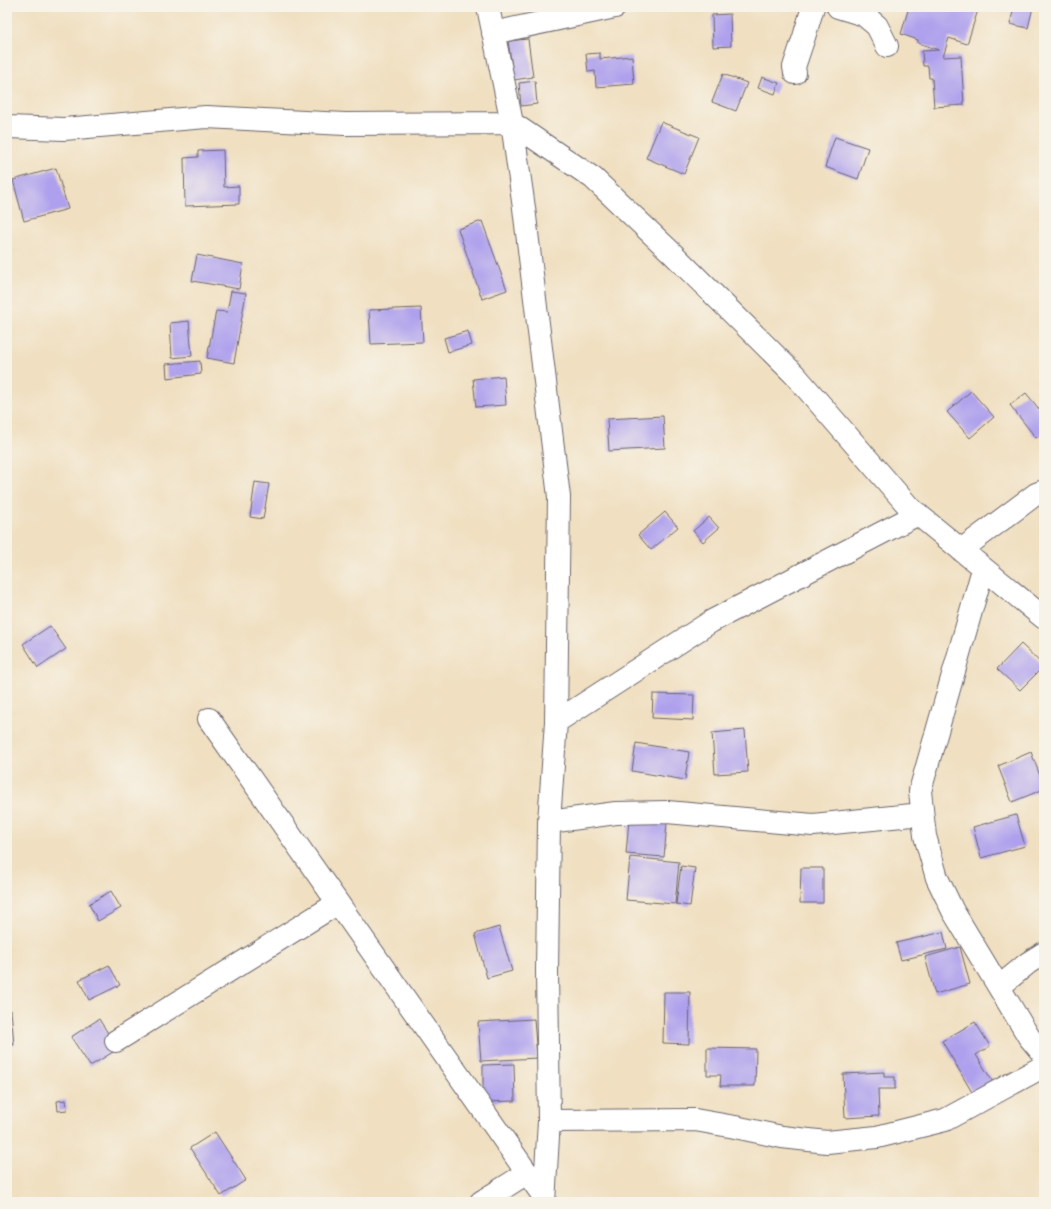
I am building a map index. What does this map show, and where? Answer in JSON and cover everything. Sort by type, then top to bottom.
[{"type":"street","points":[[488,7],[512,123],[525,216],[559,497],[556,722],[549,822],[547,971],[549,1121],[544,1200]]},
{"type":"street","points":[[493,33],[615,7]]},
{"type":"street","points":[[795,73],[794,67],[813,7]]},
{"type":"street","points":[[838,7],[864,15],[876,26],[887,46]]},
{"type":"street","points":[[7,128],[64,129],[206,117],[345,124],[512,123],[593,178],[673,254],[795,375],[910,507],[1044,618]]},
{"type":"street","points":[[961,550],[1036,494],[1044,491]]},
{"type":"street","points":[[556,722],[712,621],[918,514]]},
{"type":"street","points":[[983,569],[920,791],[922,814],[925,836],[936,878],[953,911],[1029,1037],[1044,1055]]},
{"type":"street","points":[[209,719],[528,1173],[544,1200]]},
{"type":"street","points":[[549,822],[616,813],[667,812],[813,825],[922,814]]},
{"type":"street","points":[[116,1041],[338,903]]},
{"type":"street","points":[[999,987],[1028,963],[1044,953]]},
{"type":"street","points":[[549,1121],[695,1120],[782,1137],[827,1142],[877,1137],[946,1120],[1044,1066]]},
{"type":"street","points":[[481,1202],[528,1173]]},
{"type":"building","points":[[909,7],[979,7],[967,44],[949,38],[943,57],[961,56],[964,105],[934,107],[932,78],[929,78],[928,66],[923,66],[922,51],[939,50],[918,43],[918,40],[901,34]]},
{"type":"building","points":[[1014,7],[1033,7],[1028,28],[1010,24]]},
{"type":"building","points":[[730,14],[731,46],[713,47],[712,15]]},
{"type":"building","points":[[528,39],[533,77],[514,80],[508,41]]},
{"type":"building","points":[[600,53],[600,59],[632,56],[634,84],[596,87],[595,71],[588,72],[586,54]]},
{"type":"building","points":[[723,74],[747,83],[736,111],[712,102]]},
{"type":"building","points":[[762,77],[779,83],[775,94],[758,88]]},
{"type":"building","points":[[535,81],[537,104],[521,106],[519,83]]},
{"type":"building","points":[[661,122],[699,137],[684,174],[646,158]]},
{"type":"building","points":[[835,137],[868,148],[858,179],[825,167]]},
{"type":"building","points":[[223,150],[224,187],[239,186],[239,204],[185,206],[184,158],[198,157],[198,151]]},
{"type":"building","points":[[56,168],[68,209],[24,221],[13,180]]},
{"type":"building","points":[[482,221],[507,290],[482,299],[458,229]]},
{"type":"building","points":[[197,255],[243,264],[239,289],[192,281]]},
{"type":"building","points":[[231,291],[246,293],[234,363],[207,358],[216,311],[227,312]]},
{"type":"building","points":[[421,308],[423,342],[371,344],[369,310]]},
{"type":"building","points":[[189,321],[192,356],[172,358],[170,323]]},
{"type":"building","points":[[468,331],[472,345],[448,352],[444,338]]},
{"type":"building","points":[[200,361],[201,374],[167,378],[166,364]]},
{"type":"building","points":[[504,376],[506,405],[476,407],[473,379]]},
{"type":"building","points":[[971,391],[994,417],[970,438],[947,412]]},
{"type":"building","points":[[1026,393],[1044,415],[1044,432],[1036,438],[1010,405]]},
{"type":"building","points":[[663,416],[665,448],[609,451],[607,419]]},
{"type":"building","points":[[255,482],[269,484],[263,519],[250,517]]},
{"type":"building","points":[[665,512],[678,527],[651,550],[638,535]]},
{"type":"building","points":[[709,517],[719,528],[703,542],[693,531]]},
{"type":"building","points":[[50,626],[66,649],[38,668],[23,644]]},
{"type":"building","points":[[1021,644],[1044,666],[1020,690],[997,669]]},
{"type":"building","points":[[653,694],[694,695],[693,720],[652,718]]},
{"type":"building","points":[[745,730],[748,772],[715,774],[712,733]]},
{"type":"building","points":[[636,743],[689,752],[685,780],[632,771]]},
{"type":"building","points":[[1031,752],[1044,789],[1012,802],[998,766]]},
{"type":"building","points":[[1016,815],[1025,846],[981,858],[973,827]]},
{"type":"building","points":[[629,820],[667,823],[664,857],[626,854]]},
{"type":"building","points":[[630,857],[679,862],[675,904],[626,900]]},
{"type":"building","points":[[681,866],[695,868],[690,906],[676,904]]},
{"type":"building","points":[[801,868],[823,868],[823,903],[800,903]]},
{"type":"building","points":[[111,891],[121,908],[98,921],[89,904]]},
{"type":"building","points":[[499,927],[512,971],[487,978],[475,934]]},
{"type":"building","points":[[943,932],[947,949],[901,960],[896,943]]},
{"type":"building","points":[[960,947],[970,984],[935,994],[925,957]]},
{"type":"building","points":[[109,965],[120,985],[89,1000],[79,980]]},
{"type":"building","points":[[664,992],[690,992],[689,1044],[663,1043]]},
{"type":"building","points":[[7,1010],[11,1010],[14,1045],[7,1045]]},
{"type":"building","points":[[99,1019],[118,1049],[90,1066],[71,1037]]},
{"type":"building","points":[[534,1019],[537,1058],[481,1061],[478,1022]]},
{"type":"building","points":[[975,1022],[990,1046],[976,1055],[993,1082],[973,1094],[942,1041]]},
{"type":"building","points":[[707,1048],[756,1049],[755,1086],[720,1086],[721,1075],[707,1075]]},
{"type":"building","points":[[514,1064],[515,1101],[483,1102],[483,1065]]},
{"type":"building","points":[[884,1072],[884,1077],[895,1077],[895,1089],[878,1089],[879,1116],[845,1118],[843,1074]]},
{"type":"building","points":[[66,1100],[67,1110],[58,1111],[57,1101]]},
{"type":"building","points":[[215,1132],[246,1180],[221,1196],[190,1148]]}]
